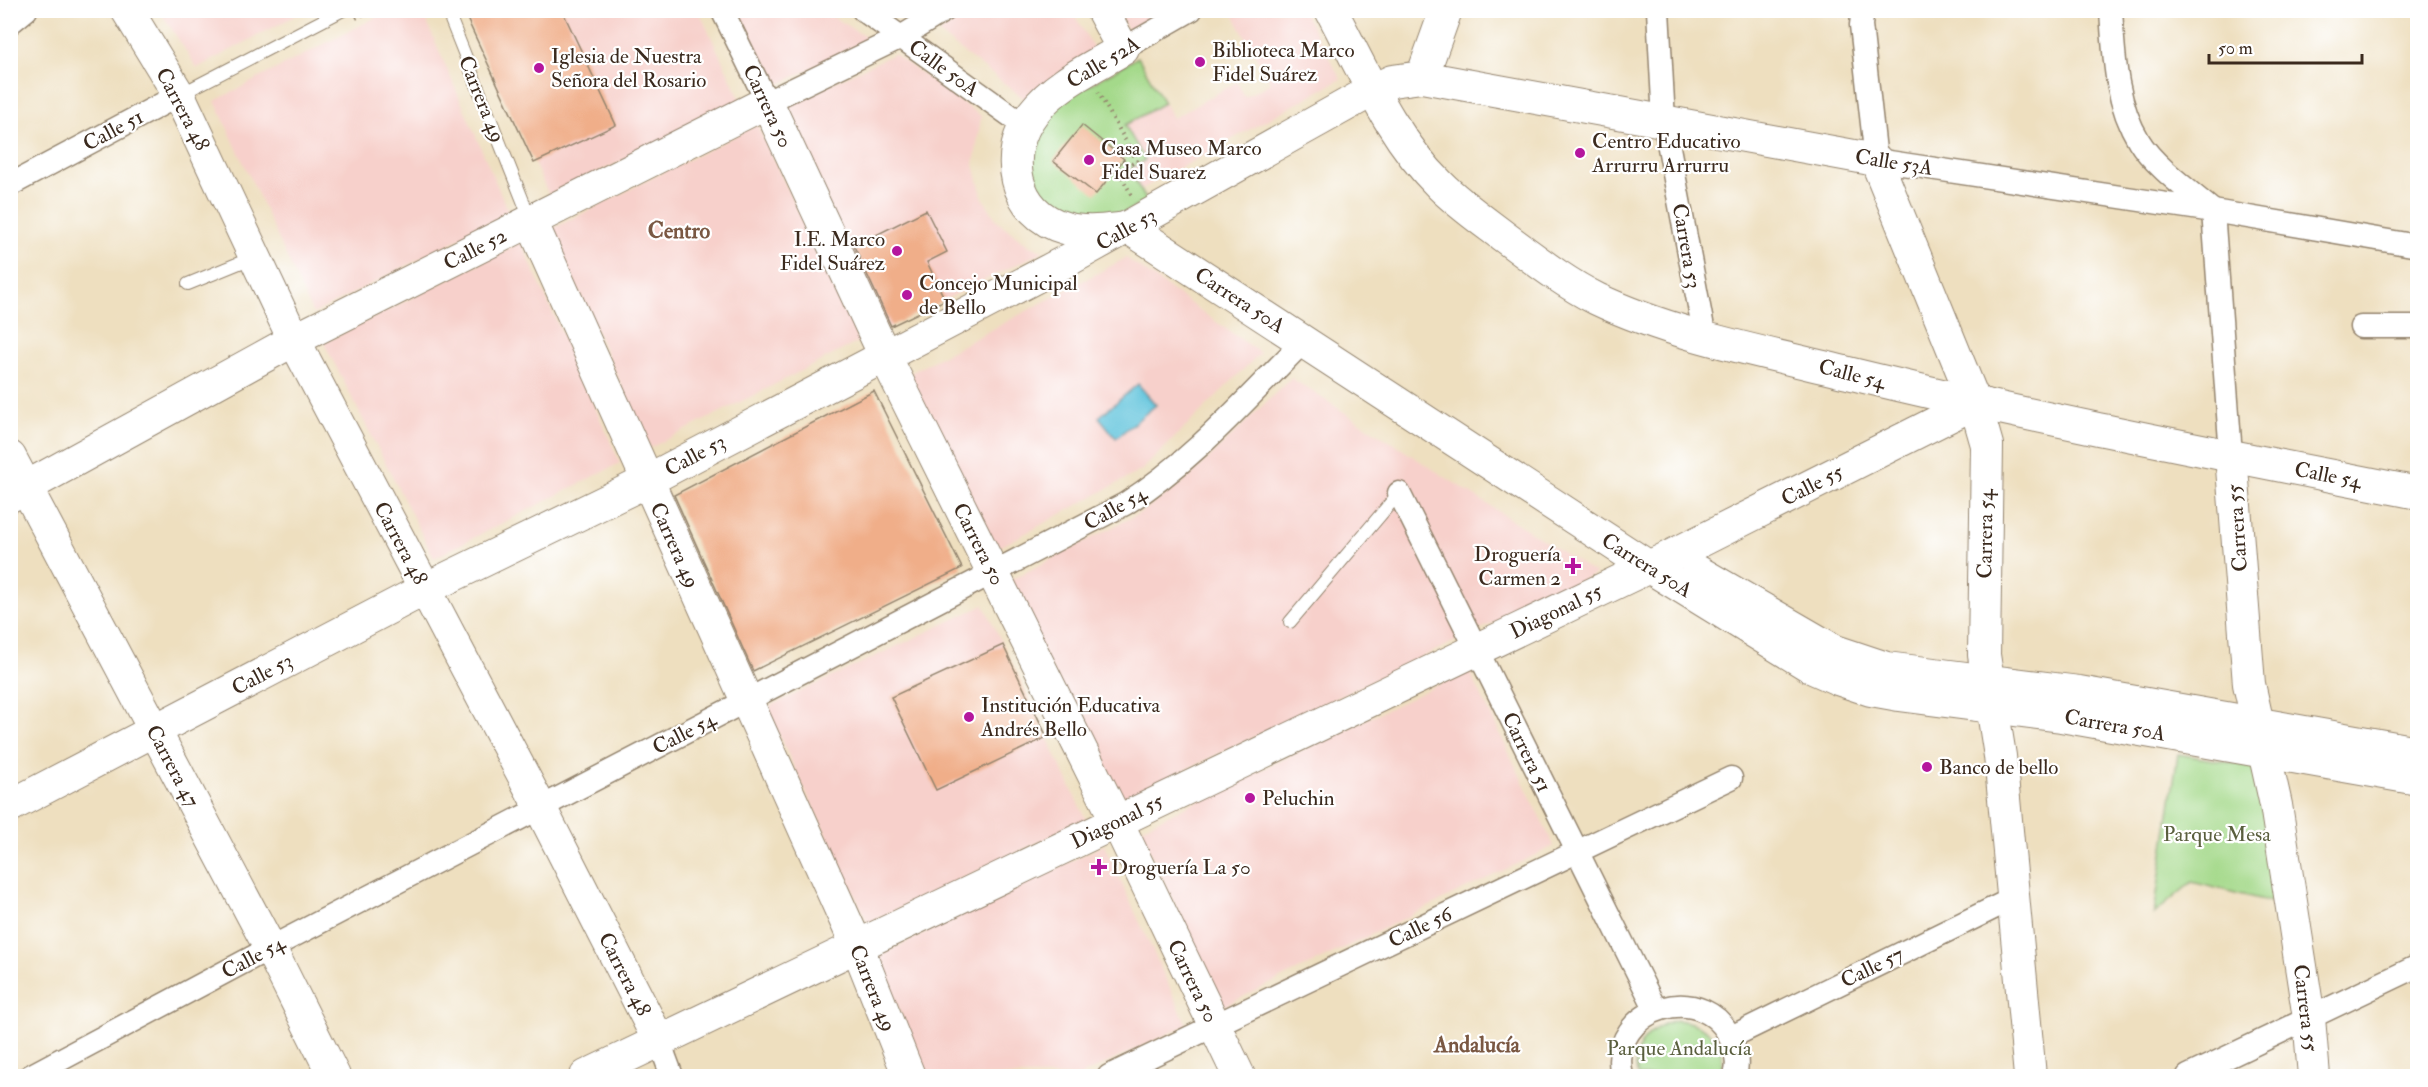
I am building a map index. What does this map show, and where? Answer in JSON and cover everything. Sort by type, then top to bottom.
[{"type":"street","points":[[10,23],[26,10]]},
{"type":"street","name":"Carrera 48","points":[[127,10],[179,95],[294,340],[540,807],[660,1041],[672,1077]]},
{"type":"street","name":"Carrera 50","points":[[722,10],[885,356],[1117,822],[1239,1077]]},
{"type":"street","name":"Calle 50A","points":[[863,10],[1025,126]]},
{"type":"street","name":"Calle 52","points":[[18,492],[294,340],[901,37],[945,10]]},
{"type":"street","points":[[1102,10],[1123,48]]},
{"type":"street","name":"Calle 52A","points":[[1025,126],[1033,112],[1059,88],[1123,48],[1191,10]]},
{"type":"street","name":"Calle 54","points":[[1331,10],[1373,90],[1403,140],[1430,175],[1463,205],[1521,249],[1594,297],[1646,319],[1705,338],[1975,403],[2418,493]]},
{"type":"street","points":[[1422,77],[1446,10]]},
{"type":"street","name":"Carrera 53","points":[[1658,10],[1664,121],[1705,338]]},
{"type":"street","name":"Carrera 54","points":[[1863,10],[1861,25],[1876,160],[1975,403],[1987,445],[1984,639],[2000,756],[2030,1077]]},
{"type":"street","points":[[2110,10],[2114,67],[2126,114],[2140,143],[2163,167],[2213,211]]},
{"type":"street","name":"Calle 53A","points":[[1373,90],[1392,81],[1422,77],[1876,160],[2213,211],[2418,246]]},
{"type":"street","name":"Calle 53","points":[[10,806],[425,589],[646,481],[885,356],[1132,215],[1373,90]]},
{"type":"street","name":"Calle 51","points":[[10,184],[179,95]]},
{"type":"street","points":[[1025,126],[1016,154],[1015,176],[1021,195],[1035,213],[1062,228],[1084,232],[1132,215]]},
{"type":"street","name":"Carrera 55","points":[[2213,211],[2249,684],[2276,805],[2309,1018],[2314,1077]]},
{"type":"street","name":"Carrera 50A","points":[[1132,215],[1304,341],[1649,567],[1813,668],[1838,679],[1871,690],[1899,695],[2079,692],[2418,779]]},
{"type":"street","name":"Carrera 49","points":[[531,221],[857,946],[909,1077]]},
{"type":"street","points":[[2361,327],[2418,327]]},
{"type":"street","name":"Calle 54","points":[[30,1077],[270,948],[1125,504],[1153,486],[1180,464],[1304,341]]},
{"type":"street","name":"Calle 55","points":[[1649,567],[1975,403]]},
{"type":"street","name":"Carrera 47","points":[[10,457],[18,492],[154,731],[270,948],[334,1077]]},
{"type":"street","name":"Carrera 51","points":[[1399,493],[1656,1010]]},
{"type":"street","name":"Carrera 50A","points":[[1689,546],[1688,563],[1702,575],[1835,651],[1886,668],[1991,694]]},
{"type":"street","name":"Diagonal 55","points":[[586,1077],[1649,567]]},
{"type":"street","name":"Carrera 50A","points":[[2261,738],[2418,752]]},
{"type":"street","name":"Calle 56","points":[[1109,1077],[1731,778]]},
{"type":"street","name":"Calle 57","points":[[1731,1037],[2014,898]]},
{"type":"street","points":[[2188,1077],[2418,966]]},
{"type":"street","points":[[1622,1077],[1620,1068],[1622,1050],[1629,1033],[1641,1019],[1656,1010],[1674,1005],[1691,1006],[1707,1012],[1721,1023],[1731,1037],[1737,1054],[1735,1077]]},
{"type":"lane","name":"Calle 51","points":[[179,95],[343,10]]},
{"type":"lane","name":"Carrera 49","points":[[447,10],[531,221]]},
{"type":"lane","points":[[188,284],[255,256]]},
{"type":"lane","points":[[1290,622],[1399,493]]},
{"type":"path","points":[[1086,71],[1137,161],[1118,171],[1132,215]]},
{"type":"shaded area","points":[[160,11],[304,11],[197,68]]},
{"type":"shaded area","points":[[388,11],[422,11],[509,213],[313,314],[215,101]]},
{"type":"shaded area","points":[[562,11],[699,11],[743,105],[549,195],[534,163],[616,125]]},
{"type":"shaded area","points":[[731,11],[823,11],[869,39],[770,89]]},
{"type":"shaded area","points":[[972,11],[1072,11],[1095,50],[1026,100],[938,33]]},
{"type":"shaded area","points":[[1117,11],[1164,11],[1128,30]]},
{"type":"shaded area","points":[[1231,11],[1303,11],[1341,79],[1140,190],[1129,169],[1144,160],[1125,125],[1164,103],[1173,118],[1237,82],[1245,97],[1271,83]]},
{"type":"shaded area","points":[[894,54],[981,116],[974,165],[982,196],[997,221],[1030,246],[1044,251],[887,328],[780,108]]},
{"type":"shaded area","points":[[757,125],[860,341],[650,448],[550,230]]},
{"type":"shaded area","points":[[521,242],[620,463],[434,558],[324,343]]},
{"type":"shaded area","points":[[1126,258],[1260,353],[1142,470],[996,549],[907,375]]},
{"type":"shaded area","points":[[1291,378],[1596,574],[1116,803],[1009,581],[1140,513],[1184,482]]},
{"type":"shaded area","points":[[984,605],[1003,645],[892,698],[936,790],[1047,737],[1086,820],[868,923],[766,708]]},
{"type":"shaded area","points":[[1469,670],[1554,846],[1224,1006],[1139,829]]},
{"type":"shaded area","points":[[1104,845],[1187,1025],[1080,1076],[927,1076],[876,957]]},
{"type":"green space","points":[[1138,57],[1164,103],[1125,125],[1145,160],[1129,170],[1147,201],[1122,214],[1091,222],[1061,213],[1045,200],[1032,176],[1027,157],[1037,132],[1062,101]]},
{"type":"green space","name":"Parque Mesa","points":[[2178,754],[2256,767],[2279,904],[2192,882],[2154,914]]},
{"type":"green space","name":"Parque Andalucía","points":[[1676,1020],[1697,1025],[1713,1037],[1721,1054],[1720,1076],[1638,1076],[1636,1056],[1639,1047],[1650,1033]]},
{"type":"water","points":[[1138,384],[1156,405],[1116,438],[1099,417]]},
{"type":"building","name":"Iglesia de Nuestra Señora del Rosario","points":[[463,10],[562,10],[616,125],[534,163]]},
{"type":"building","name":"Casa Museo Marco Fidel Suarez","points":[[1082,125],[1124,159],[1096,194],[1053,161]]},
{"type":"building","name":"I.E. Marco Fidel Suárez","points":[[926,210],[947,252],[927,262],[945,300],[891,326],[854,246]]},
{"type":"building","points":[[874,391],[962,568],[753,671],[674,495]]},
{"type":"building","name":"Institución Educativa Andrés Bello","points":[[1003,645],[1047,737],[936,790],[891,697]]},
{"type":"place","name":"Biblioteca Marco Fidel Suárez","points":[[1200,62]]},
{"type":"place","name":"Iglesia de Nuestra Señora del Rosario","points":[[539,68]]},
{"type":"place","name":"Centro Educativo Arrurru Arrurru","points":[[1580,153]]},
{"type":"place","name":"Casa Museo Marco Fidel Suarez","points":[[1089,160]]},
{"type":"place","name":"I.E. Marco Fidel Suárez","points":[[897,251]]},
{"type":"place","name":"Concejo Municipal de Bello","points":[[907,295]]},
{"type":"place","name":"Droguería Carmen 2","points":[[1573,566]]},
{"type":"place","name":"Institución Educativa Andrés Bello","points":[[969,717]]},
{"type":"place","name":"Banco de bello","points":[[1927,767]]},
{"type":"place","name":"Peluchin","points":[[1250,798]]},
{"type":"place","name":"Droguería La 50","points":[[1099,867]]},
{"type":"district","name":"Centro","points":[[679,230]]},
{"type":"district","name":"Andalucía","points":[[1477,1044]]}]
